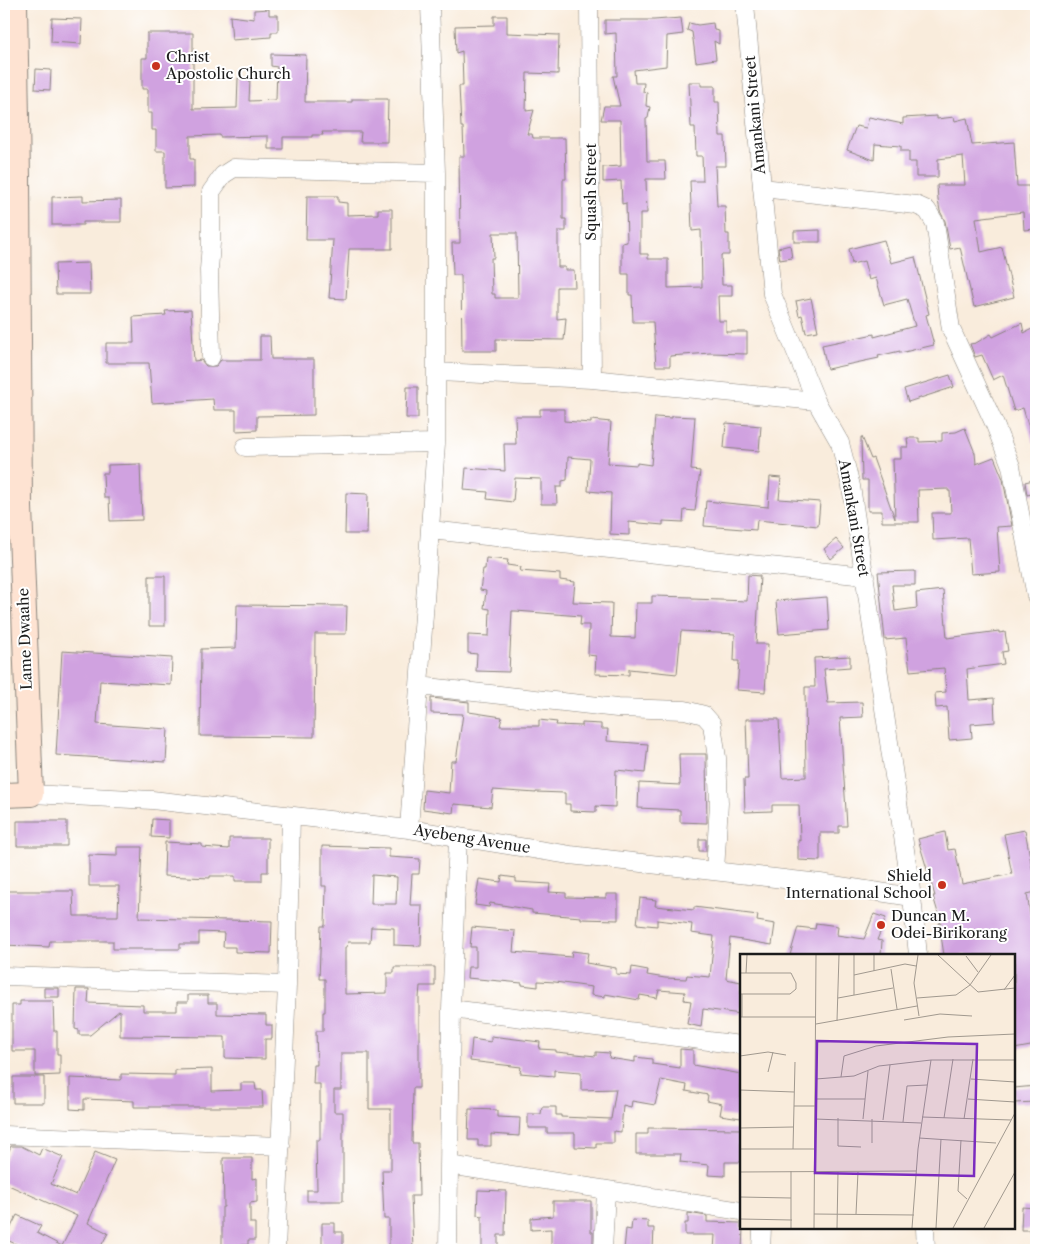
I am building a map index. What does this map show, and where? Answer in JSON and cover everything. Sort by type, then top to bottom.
[{"type":"street","name":"Lame Dwaahe","points":[[15,4],[11,177],[11,336],[20,507],[31,794]]},
{"type":"street","points":[[409,829],[436,444],[436,173],[430,4]]},
{"type":"street","name":"Squash Street","points":[[589,4],[592,379]]},
{"type":"street","name":"Amankani Street","points":[[745,4],[772,294],[816,401],[840,443],[851,486],[912,897],[918,954]]},
{"type":"street","points":[[211,357],[209,270],[211,192],[223,175],[234,168],[436,173]]},
{"type":"street","points":[[762,188],[916,205],[927,210],[935,223],[951,329],[995,425],[1011,466],[1036,596]]},
{"type":"street","points":[[436,372],[592,379],[816,401]]},
{"type":"street","points":[[245,447],[436,444]]},
{"type":"street","points":[[430,530],[865,576]]},
{"type":"street","points":[[419,686],[617,708],[685,710],[704,715],[712,724],[717,758],[719,803],[715,871]]},
{"type":"street","points":[[4,795],[31,794]]},
{"type":"street","name":"Ayebeng Avenue","points":[[31,794],[152,800],[409,829],[570,855],[820,883],[912,897]]},
{"type":"street","points":[[276,1250],[287,985],[291,816]]},
{"type":"street","points":[[448,1250],[451,1009],[458,838]]},
{"type":"street","points":[[4,976],[287,985]]},
{"type":"street","points":[[451,1009],[740,1045]]},
{"type":"street","points":[[4,1135],[281,1146]]},
{"type":"street","points":[[449,1165],[740,1211]]},
{"type":"street","points":[[603,1250],[606,1191]]},
{"type":"street","points":[[761,1250],[762,1229]]},
{"type":"street","points":[[925,1229],[926,1250]]},
{"type":"building","points":[[269,9],[269,15],[278,15],[278,32],[271,32],[271,37],[232,40],[230,16],[254,19],[254,10]]},
{"type":"building","points":[[494,16],[507,16],[507,33],[559,35],[558,74],[527,73],[526,111],[534,110],[527,134],[532,134],[533,138],[565,138],[566,179],[563,179],[563,219],[566,219],[566,231],[558,231],[558,267],[565,267],[565,270],[574,270],[575,287],[557,287],[557,319],[566,318],[564,340],[496,339],[496,351],[462,351],[461,275],[453,275],[452,243],[460,243],[459,156],[464,156],[459,86],[463,86],[462,51],[456,53],[455,26],[494,25]],"holes":[[[493,233],[517,233],[518,298],[495,298],[495,294],[492,294],[491,258],[494,258]]]},
{"type":"building","points":[[52,18],[82,19],[81,44],[51,42]]},
{"type":"building","points":[[681,18],[683,34],[667,36],[666,66],[634,70],[635,83],[644,83],[643,92],[647,93],[646,106],[650,107],[648,118],[646,119],[647,161],[665,161],[666,179],[646,179],[647,213],[640,213],[640,254],[648,254],[648,259],[668,259],[668,288],[702,287],[701,230],[692,231],[690,181],[703,181],[702,156],[696,156],[695,127],[691,127],[689,82],[701,82],[701,86],[715,86],[715,102],[719,102],[720,136],[725,136],[726,166],[715,166],[717,206],[725,206],[726,234],[729,234],[729,255],[721,255],[722,285],[732,285],[732,296],[718,296],[719,321],[726,321],[726,332],[747,332],[747,354],[710,353],[670,356],[670,366],[656,366],[653,322],[633,322],[632,295],[629,295],[629,274],[622,274],[622,243],[627,242],[626,203],[622,204],[621,181],[603,182],[603,167],[621,166],[620,120],[601,120],[604,106],[620,106],[613,76],[617,76],[616,33],[605,34],[605,20]]},
{"type":"building","points":[[689,23],[698,25],[713,23],[714,30],[719,31],[719,44],[714,41],[716,59],[696,62],[692,32],[687,30]]},
{"type":"building","points":[[147,33],[193,33],[193,109],[237,108],[238,78],[250,79],[249,101],[276,100],[277,67],[271,66],[271,54],[306,55],[305,102],[352,102],[352,99],[388,99],[387,142],[360,142],[361,132],[322,132],[323,135],[312,135],[312,137],[283,137],[283,149],[268,149],[268,136],[190,136],[190,159],[194,159],[194,187],[165,188],[165,151],[156,151],[156,130],[152,130],[152,113],[148,113],[148,89],[142,89],[142,58],[147,58]]},
{"type":"building","points":[[36,69],[51,70],[50,90],[35,89]]},
{"type":"building","points":[[937,116],[937,119],[954,117],[955,121],[967,118],[972,145],[1014,142],[1017,186],[1029,186],[1030,211],[1036,211],[1036,229],[1024,230],[1023,212],[976,218],[981,252],[1002,247],[1014,297],[974,307],[960,247],[950,249],[945,221],[940,211],[937,185],[965,185],[963,156],[938,159],[938,177],[916,177],[916,162],[909,162],[909,151],[901,151],[901,146],[875,144],[874,160],[847,150],[856,126],[866,128],[869,117],[903,124],[903,118]]},
{"type":"building","points":[[83,196],[83,201],[121,200],[121,222],[83,222],[83,225],[52,225],[52,197]]},
{"type":"building","points":[[307,196],[338,196],[338,202],[347,203],[347,215],[378,214],[378,209],[392,209],[392,249],[349,249],[346,299],[329,298],[333,240],[306,240]]},
{"type":"building","points":[[820,230],[820,242],[794,242],[794,231]]},
{"type":"building","points":[[884,240],[891,263],[915,257],[929,314],[926,315],[934,345],[900,353],[900,351],[878,356],[879,358],[827,369],[822,345],[874,334],[874,337],[915,326],[907,299],[884,305],[876,278],[869,280],[864,261],[852,264],[849,249]]},
{"type":"building","points":[[790,245],[792,258],[780,260],[778,248]]},
{"type":"building","points":[[89,263],[90,294],[56,294],[55,264]]},
{"type":"building","points":[[811,298],[818,331],[806,333],[802,315],[799,316],[796,301]]},
{"type":"building","points":[[191,310],[194,361],[201,360],[206,366],[216,366],[221,360],[260,360],[260,336],[270,336],[271,359],[314,359],[314,415],[257,416],[257,430],[236,431],[236,410],[214,410],[213,399],[152,403],[149,363],[106,363],[106,343],[134,343],[133,317],[166,315],[165,311]]},
{"type":"building","points":[[1022,323],[1024,333],[1036,327],[1036,441],[1033,442],[1023,408],[1014,411],[1003,375],[993,380],[982,355],[975,357],[970,344],[976,343],[991,334],[993,337]]},
{"type":"building","points":[[950,375],[954,387],[908,402],[904,389]]},
{"type":"building","points":[[407,387],[418,387],[418,418],[406,418]]},
{"type":"building","points":[[540,409],[564,409],[564,421],[591,423],[591,420],[611,422],[608,463],[637,465],[637,463],[651,465],[655,417],[695,417],[691,470],[700,471],[695,511],[684,510],[683,522],[663,521],[663,525],[629,522],[629,535],[610,534],[611,493],[588,491],[590,459],[568,457],[567,480],[562,481],[562,487],[556,487],[557,504],[541,504],[541,479],[515,478],[513,502],[487,499],[488,492],[464,490],[466,468],[505,471],[504,444],[516,444],[515,416],[540,416]]},
{"type":"building","points":[[726,423],[761,426],[759,451],[724,448]]},
{"type":"building","points":[[965,428],[975,453],[976,464],[994,457],[1003,479],[1012,526],[997,527],[1000,572],[971,574],[968,538],[933,540],[932,513],[951,513],[950,491],[948,489],[918,490],[919,522],[882,522],[882,511],[868,511],[868,480],[862,480],[861,437],[871,459],[873,458],[895,519],[893,459],[901,459],[901,447],[908,447],[907,438],[919,438],[919,442],[942,441],[942,433],[956,432]]},
{"type":"building","points":[[140,464],[142,520],[110,521],[109,498],[104,498],[103,473],[108,473],[108,465]]},
{"type":"building","points":[[770,477],[781,478],[779,499],[820,502],[818,526],[757,520],[756,530],[704,526],[706,501],[768,507]]},
{"type":"building","points":[[1033,480],[1036,493],[1027,495],[1025,482]]},
{"type":"building","points":[[346,493],[368,494],[367,534],[345,534]]},
{"type":"building","points":[[836,539],[844,548],[831,559],[824,549]]},
{"type":"building","points":[[486,558],[508,560],[507,565],[521,567],[520,571],[560,574],[560,580],[575,582],[573,602],[612,603],[611,637],[635,638],[636,603],[652,603],[652,596],[747,601],[748,575],[760,576],[756,644],[768,644],[765,692],[737,690],[739,661],[734,661],[735,634],[681,631],[677,674],[629,669],[629,675],[595,674],[596,656],[588,655],[589,625],[580,625],[581,616],[516,611],[512,611],[509,672],[476,671],[477,654],[468,653],[468,635],[489,636],[490,609],[484,608],[486,591],[480,590]]},
{"type":"building","points":[[915,571],[915,585],[892,585],[895,611],[917,608],[916,593],[943,590],[947,638],[999,631],[999,633],[1005,632],[1008,651],[1002,652],[1004,664],[967,669],[969,700],[994,698],[995,722],[971,724],[972,738],[949,740],[947,707],[936,708],[935,693],[946,692],[944,668],[910,671],[906,638],[885,640],[878,572]]},
{"type":"building","points":[[149,576],[165,576],[165,626],[149,626]]},
{"type":"building","points":[[827,597],[829,630],[779,634],[776,601]]},
{"type":"building","points":[[237,605],[347,606],[346,634],[315,634],[314,737],[200,736],[201,649],[236,648]]},
{"type":"building","points":[[62,651],[172,658],[171,685],[100,681],[97,724],[168,729],[166,762],[56,755]]},
{"type":"building","points":[[850,656],[850,667],[824,669],[828,703],[862,702],[863,717],[840,718],[847,826],[839,826],[839,833],[820,833],[820,861],[798,860],[798,840],[800,841],[799,805],[772,805],[772,811],[745,812],[744,779],[748,779],[746,719],[779,719],[782,778],[806,777],[805,687],[815,687],[814,658]]},
{"type":"building","points":[[431,698],[469,702],[469,712],[502,717],[500,726],[539,726],[539,720],[557,722],[556,725],[582,726],[582,723],[601,724],[601,729],[608,729],[607,741],[648,744],[645,773],[616,770],[615,807],[596,806],[596,812],[570,811],[570,804],[565,804],[565,793],[493,790],[491,807],[454,804],[453,813],[423,809],[424,790],[449,793],[451,761],[456,761],[463,714],[431,713]]},
{"type":"building","points":[[679,754],[706,754],[707,823],[680,822],[680,810],[638,808],[639,783],[680,785]]},
{"type":"building","points":[[152,819],[169,820],[169,838],[151,837]]},
{"type":"building","points":[[17,821],[67,821],[67,846],[17,846]]},
{"type":"building","points":[[1025,830],[1036,889],[1036,892],[1027,894],[1036,951],[1036,1045],[1015,1049],[1015,954],[944,954],[939,923],[941,923],[933,896],[935,896],[918,839],[945,832],[948,850],[955,849],[962,884],[1012,874],[1004,834]]},
{"type":"building","points":[[229,838],[268,838],[268,872],[262,872],[262,881],[235,881],[235,876],[210,876],[210,878],[164,876],[165,842],[202,844],[202,847],[229,849]]},
{"type":"building","points":[[699,839],[706,839],[706,851],[699,851]]},
{"type":"building","points":[[322,846],[389,848],[389,857],[420,859],[419,874],[412,874],[410,905],[422,905],[421,946],[394,945],[394,928],[371,927],[370,942],[348,942],[347,947],[345,947],[345,994],[387,993],[387,973],[394,973],[394,967],[435,967],[435,986],[420,986],[419,998],[419,1088],[413,1088],[412,1143],[418,1143],[419,1196],[411,1196],[413,1250],[389,1250],[389,1219],[384,1219],[382,1170],[391,1170],[391,1109],[369,1109],[369,1053],[341,1053],[341,1090],[334,1090],[334,1112],[343,1112],[343,1201],[307,1201],[307,1190],[317,1190],[316,1140],[320,1140],[320,1084],[313,1084],[314,1065],[317,1065],[316,1031],[323,1031],[323,1012],[325,1012],[325,979],[319,979],[321,926],[325,926],[326,886],[322,886]],"holes":[[[372,875],[397,877],[396,904],[371,904]]]},
{"type":"building","points":[[117,847],[142,847],[139,918],[272,921],[271,953],[235,952],[235,947],[223,947],[224,933],[199,932],[199,944],[180,944],[180,949],[113,949],[113,941],[50,941],[49,947],[4,945],[4,891],[73,891],[74,916],[118,916],[119,886],[89,886],[89,855],[117,856]]},
{"type":"building","points":[[502,876],[516,878],[516,882],[550,884],[549,892],[566,893],[566,897],[606,898],[606,894],[618,894],[618,920],[581,919],[581,917],[532,913],[532,910],[490,903],[489,907],[475,905],[479,879],[501,882]]},
{"type":"building","points":[[640,898],[656,900],[655,906],[694,910],[694,907],[758,915],[757,921],[775,924],[772,945],[730,938],[726,979],[740,982],[740,1014],[703,1009],[701,1027],[687,1024],[691,1001],[684,1000],[685,992],[659,990],[657,998],[640,995],[639,1000],[605,994],[605,997],[591,995],[592,987],[555,982],[538,981],[538,987],[522,985],[522,983],[467,978],[468,967],[476,967],[476,947],[470,947],[472,927],[515,931],[513,952],[571,957],[572,951],[588,953],[586,963],[616,968],[616,974],[631,975],[632,967],[648,970],[647,975],[665,978],[686,979],[687,975],[710,977],[714,936],[691,933],[692,924],[657,920],[657,926],[637,924]]},
{"type":"building","points":[[874,914],[886,918],[877,940],[882,941],[881,954],[790,954],[798,927],[815,929],[816,923],[838,926],[837,935],[864,939]]},
{"type":"building","points":[[44,988],[59,988],[59,997],[44,997]]},
{"type":"building","points":[[76,989],[89,989],[88,1003],[143,1005],[143,1011],[177,1011],[177,1002],[188,1002],[188,995],[208,995],[208,1003],[217,1003],[217,1014],[266,1015],[266,1025],[272,1025],[272,1039],[265,1039],[265,1059],[225,1058],[225,1037],[120,1036],[120,1010],[90,1035],[79,1035],[79,1030],[75,1029]]},
{"type":"building","points":[[20,1001],[53,1001],[54,1031],[57,1031],[57,1054],[60,1054],[60,1075],[35,1076],[35,1051],[12,1051],[12,1005],[20,1005]]},
{"type":"building","points":[[491,1036],[540,1042],[539,1049],[596,1056],[596,1052],[610,1053],[609,1058],[635,1062],[635,1057],[652,1059],[652,1064],[680,1068],[680,1049],[693,1050],[693,1065],[740,1074],[740,1118],[720,1115],[722,1104],[707,1101],[708,1095],[686,1091],[687,1085],[661,1080],[655,1105],[632,1101],[631,1107],[623,1105],[621,1132],[614,1131],[614,1143],[596,1143],[596,1148],[575,1147],[575,1133],[547,1133],[547,1128],[528,1128],[528,1114],[541,1114],[542,1107],[556,1107],[556,1115],[561,1115],[561,1117],[611,1119],[616,1089],[581,1090],[581,1072],[554,1070],[554,1076],[520,1073],[521,1067],[470,1061],[472,1039],[491,1042]]},
{"type":"building","points":[[212,1069],[212,1091],[241,1090],[241,1083],[255,1083],[256,1090],[262,1090],[263,1107],[134,1107],[134,1101],[84,1099],[84,1110],[70,1109],[70,1078],[121,1080],[121,1074],[175,1075],[175,1070]]},
{"type":"building","points":[[13,1077],[44,1077],[44,1103],[13,1103]]},
{"type":"building","points":[[1036,1086],[1036,1102],[1015,1103],[1015,1088]]},
{"type":"building","points":[[469,1109],[497,1110],[497,1117],[520,1118],[519,1136],[491,1134],[491,1146],[478,1146],[478,1140],[468,1140]]},
{"type":"building","points":[[648,1128],[740,1129],[740,1162],[725,1162],[725,1176],[708,1175],[709,1165],[680,1162],[681,1154],[636,1154],[636,1134],[648,1134]]},
{"type":"building","points":[[11,1146],[21,1146],[39,1155],[42,1148],[63,1157],[51,1184],[76,1195],[95,1152],[115,1160],[88,1223],[108,1233],[99,1250],[28,1250],[5,1239],[17,1215],[41,1226],[37,1233],[62,1246],[77,1216],[4,1183],[4,1161]]},
{"type":"building","points":[[223,1158],[252,1158],[252,1179],[257,1178],[257,1202],[250,1203],[250,1223],[255,1223],[255,1240],[248,1240],[248,1245],[239,1245],[239,1250],[222,1250],[222,1207],[224,1207]]},
{"type":"building","points":[[478,1190],[506,1191],[505,1235],[498,1235],[498,1250],[482,1250],[482,1216],[477,1215]]},
{"type":"building","points":[[553,1201],[591,1201],[593,1245],[590,1245],[590,1250],[551,1250],[551,1229],[531,1230],[531,1218],[553,1216]]},
{"type":"building","points":[[1022,1207],[1036,1208],[1036,1230],[1021,1230]]},
{"type":"building","points":[[688,1213],[707,1216],[707,1222],[740,1223],[740,1229],[743,1229],[742,1250],[714,1250],[715,1235],[685,1235],[685,1223],[688,1223]]},
{"type":"building","points":[[632,1220],[648,1221],[648,1228],[654,1228],[653,1250],[624,1250],[626,1229],[631,1230]]},
{"type":"building","points":[[322,1223],[335,1223],[335,1232],[343,1232],[343,1250],[322,1250]]},
{"type":"place","name":"Christ Apostolic Church","points":[[156,66]]},
{"type":"place","name":"Shield International School","points":[[942,885]]},
{"type":"place","name":"Duncan M. Odei-Birikorang","points":[[881,925]]}]
